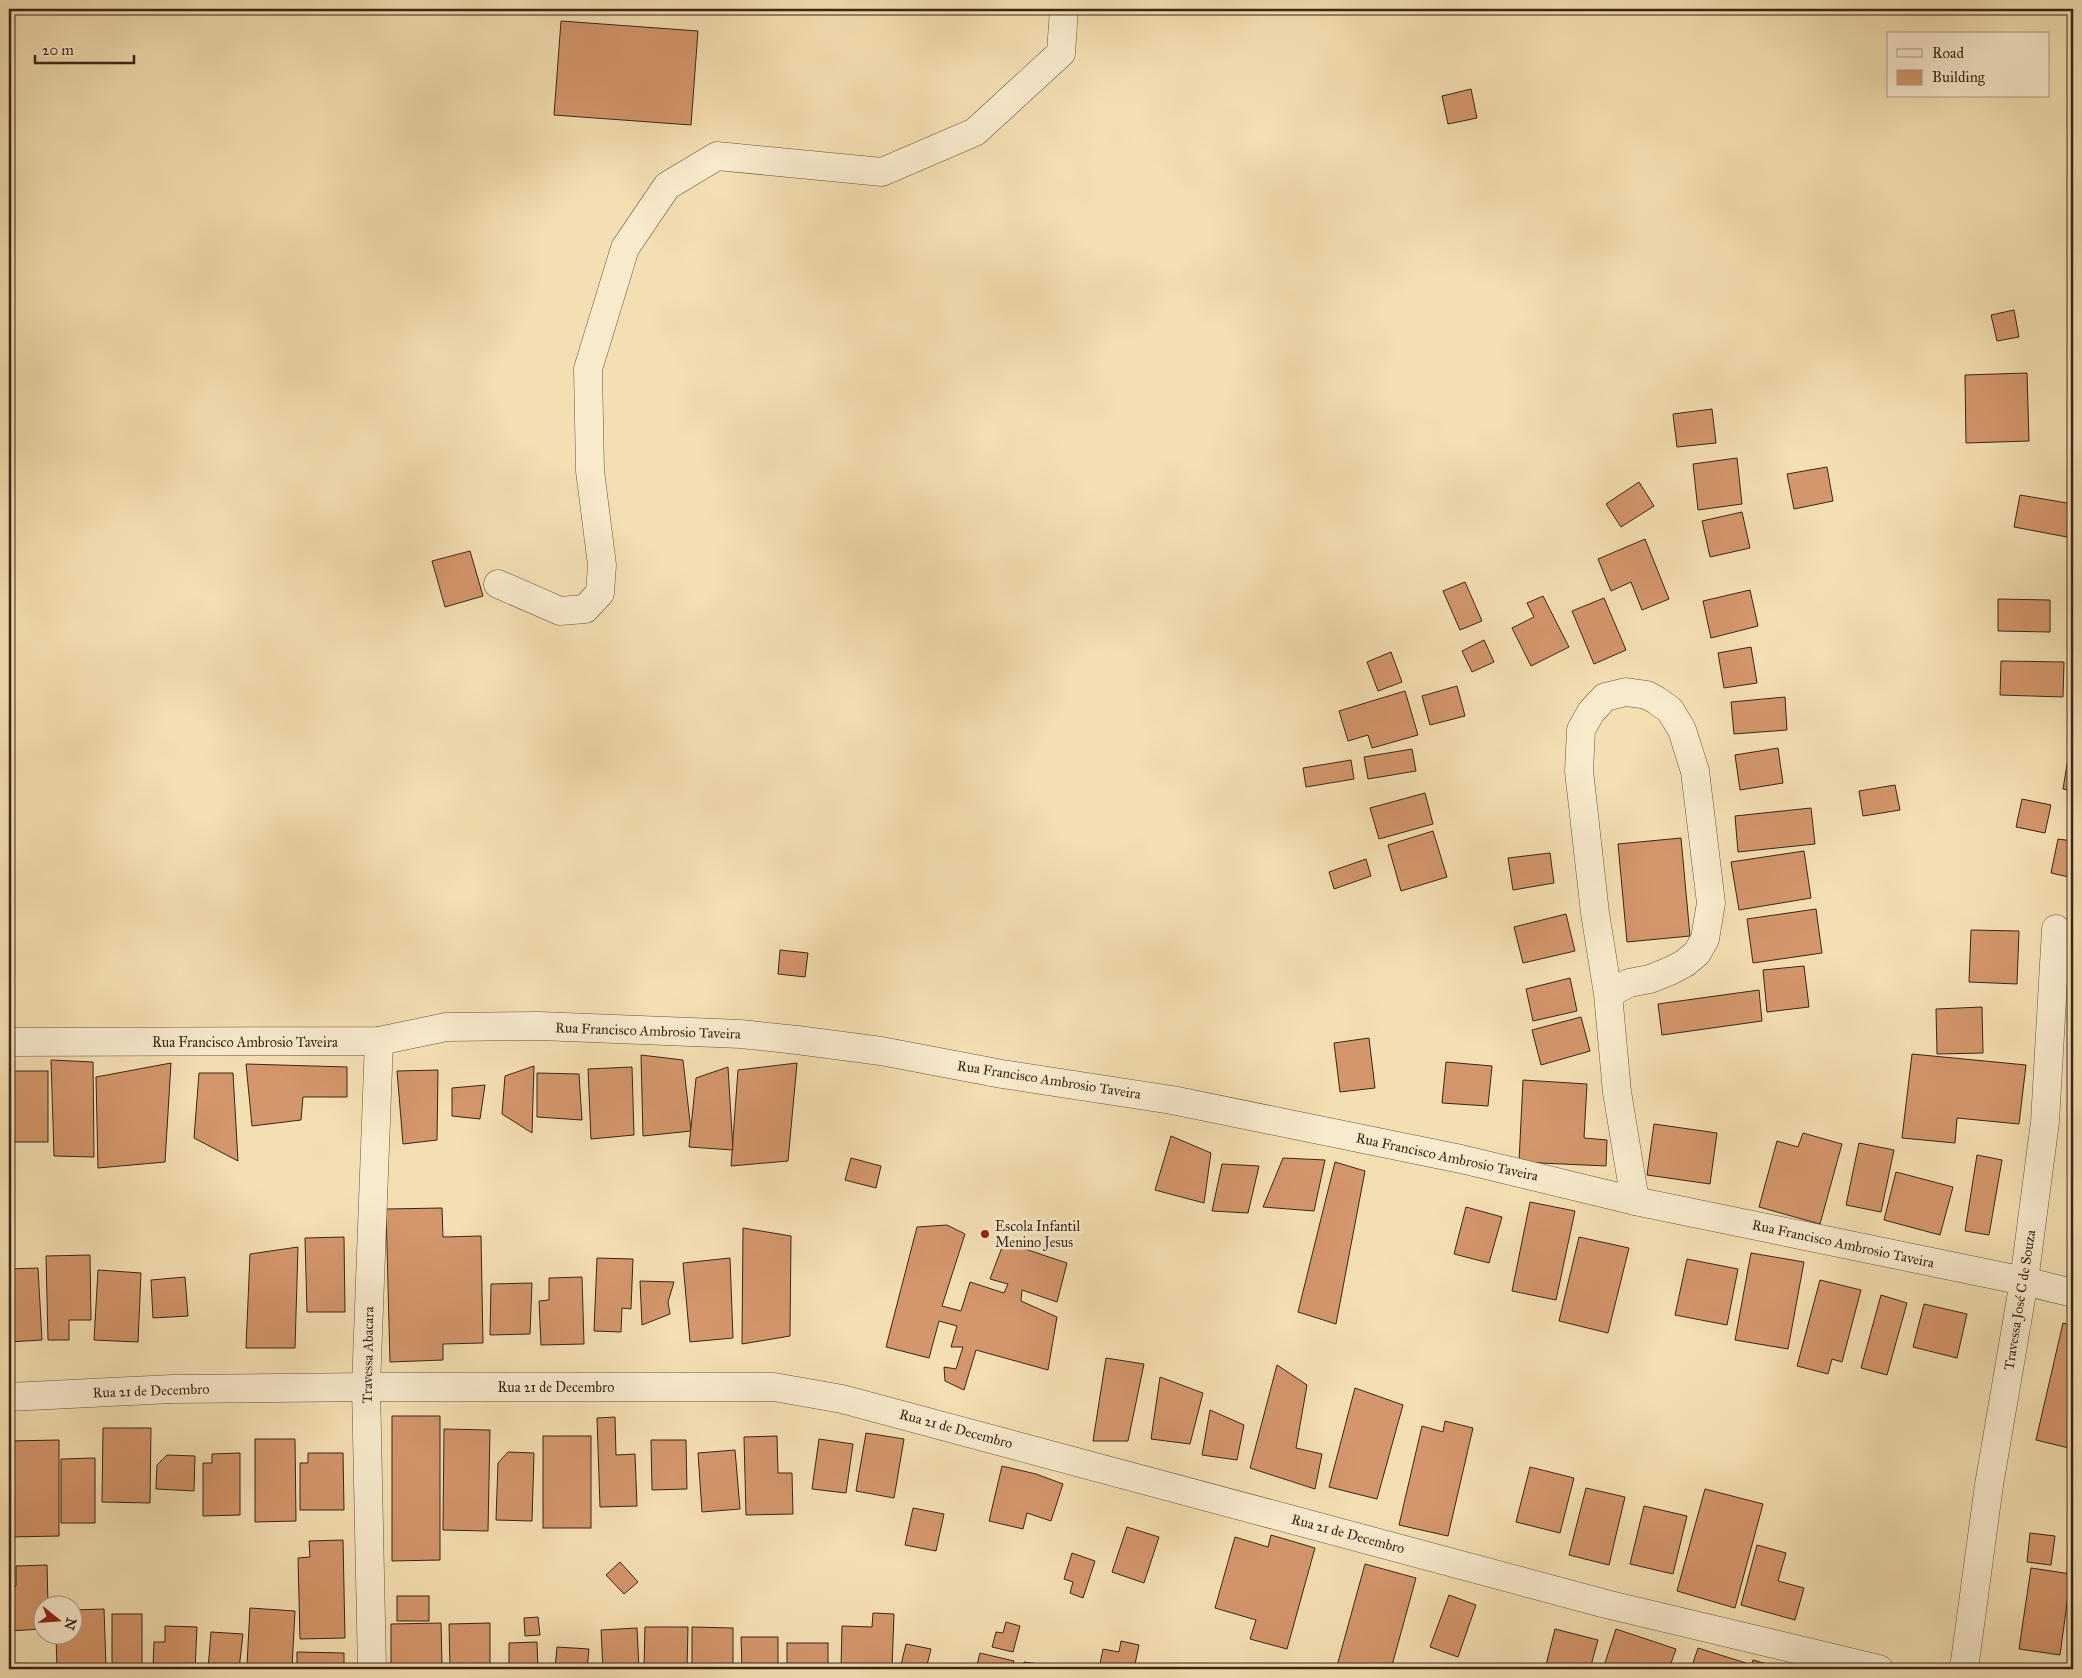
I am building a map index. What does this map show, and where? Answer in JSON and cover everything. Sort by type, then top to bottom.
[{"type":"street","points":[[498,584],[560,611],[585,609],[600,593],[602,564],[590,471],[588,369],[626,248],[667,186],[717,156],[882,172],[975,132],[1061,53],[1064,9]]},
{"type":"street","points":[[1608,994],[1630,983],[1650,979],[1670,971],[1685,963],[1697,953],[1705,939],[1712,903],[1695,771],[1682,730],[1670,710],[1656,700],[1647,695],[1626,692],[1605,697],[1591,712],[1581,730],[1579,771],[1595,914],[1608,994],[1617,1092],[1635,1201]]},
{"type":"street","name":"Travessa José C de Souza","points":[[1964,1669],[1989,1485],[2024,1281],[2045,1122],[2056,929]]},
{"type":"street","name":"Rua Francisco Ambrosio Taveira","points":[[9,1042],[380,1041],[446,1027],[531,1026],[742,1034],[797,1040],[881,1051],[1002,1074],[1172,1100],[1461,1159],[1635,1201],[2073,1292]]},
{"type":"street","name":"Travessa Abacara","points":[[372,1669],[366,1387],[380,1041]]},
{"type":"street","name":"Rua 21 de Decembro","points":[[9,1397],[172,1389],[366,1387],[774,1388],[842,1399],[1606,1604],[1878,1669]]},
{"type":"building","points":[[561,21],[698,31],[691,125],[554,115]]},
{"type":"building","points":[[1471,89],[1477,118],[1448,124],[1442,96]]},
{"type":"building","points":[[2014,310],[2019,337],[1997,341],[1991,315]]},
{"type":"building","points":[[2027,373],[2029,441],[1966,443],[1965,375]]},
{"type":"building","points":[[1712,409],[1716,443],[1677,447],[1673,414]]},
{"type":"building","points":[[1737,458],[1742,504],[1698,510],[1693,464]]},
{"type":"building","points":[[1827,467],[1833,501],[1794,509],[1787,474]]},
{"type":"building","points":[[1639,482],[1654,506],[1621,527],[1606,504]]},
{"type":"building","points":[[2020,495],[2073,504],[2067,537],[2014,527]]},
{"type":"building","points":[[1742,512],[1750,548],[1710,557],[1702,521]]},
{"type":"building","points":[[1645,539],[1669,599],[1642,610],[1631,582],[1611,591],[1598,559]]},
{"type":"building","points":[[470,551],[483,596],[445,607],[432,561]]},
{"type":"building","points":[[1465,582],[1482,621],[1460,630],[1443,591]]},
{"type":"building","points":[[1750,590],[1758,626],[1711,638],[1703,601]]},
{"type":"building","points":[[1543,596],[1569,647],[1531,666],[1512,628],[1534,617],[1527,603]]},
{"type":"building","points":[[1604,598],[1626,650],[1594,664],[1572,611]]},
{"type":"building","points":[[1998,599],[2050,600],[2050,632],[1998,631]]},
{"type":"building","points":[[1484,640],[1494,662],[1472,672],[1462,651]]},
{"type":"building","points":[[1751,647],[1757,683],[1724,688],[1718,653]]},
{"type":"building","points":[[1391,652],[1402,682],[1378,691],[1367,662]]},
{"type":"building","points":[[2001,661],[2064,662],[2063,697],[2000,695]]},
{"type":"building","points":[[1457,686],[1465,716],[1430,725],[1422,696]]},
{"type":"building","points":[[1405,691],[1418,735],[1372,748],[1368,735],[1348,741],[1339,711]]},
{"type":"building","points":[[1785,697],[1787,730],[1734,734],[1731,702]]},
{"type":"building","points":[[2071,740],[2073,740],[2073,791],[2063,789]]},
{"type":"building","points":[[1778,748],[1783,783],[1740,790],[1735,755]]},
{"type":"building","points":[[1412,749],[1416,771],[1368,779],[1364,757]]},
{"type":"building","points":[[1351,760],[1354,779],[1306,787],[1303,768]]},
{"type":"building","points":[[1895,785],[1900,810],[1863,816],[1859,791]]},
{"type":"building","points":[[1425,793],[1433,824],[1379,839],[1370,808]]},
{"type":"building","points":[[2022,799],[2051,805],[2045,833],[2016,827]]},
{"type":"building","points":[[1811,808],[1815,844],[1738,852],[1735,816]]},
{"type":"building","points":[[1433,831],[1447,877],[1401,891],[1388,845]]},
{"type":"building","points":[[1681,838],[1690,936],[1627,942],[1618,844]]},
{"type":"building","points":[[2058,839],[2073,841],[2073,878],[2051,873]]},
{"type":"building","points":[[1804,851],[1811,898],[1739,910],[1731,862]]},
{"type":"building","points":[[1550,853],[1554,883],[1513,890],[1508,858]]},
{"type":"building","points":[[1366,859],[1371,876],[1334,889],[1329,872]]},
{"type":"building","points":[[1816,909],[1822,953],[1753,963],[1747,919]]},
{"type":"building","points":[[1566,914],[1575,951],[1523,963],[1514,927]]},
{"type":"building","points":[[1971,930],[2019,931],[2017,984],[1969,982]]},
{"type":"building","points":[[780,950],[808,953],[805,977],[778,974]]},
{"type":"building","points":[[1804,966],[1809,1007],[1767,1012],[1763,970]]},
{"type":"building","points":[[1570,978],[1577,1011],[1533,1021],[1526,989]]},
{"type":"building","points":[[1759,990],[1762,1021],[1662,1035],[1658,1004]]},
{"type":"building","points":[[1982,1007],[1983,1053],[1937,1054],[1936,1009]]},
{"type":"building","points":[[1581,1017],[1590,1051],[1541,1065],[1532,1030]]},
{"type":"building","points":[[1369,1038],[1375,1088],[1340,1092],[1334,1043]]},
{"type":"building","points":[[1912,1054],[2026,1065],[2019,1124],[1957,1118],[1955,1143],[1902,1138]]},
{"type":"building","points":[[641,1055],[683,1060],[691,1131],[643,1136]]},
{"type":"building","points":[[51,1060],[93,1062],[94,1157],[54,1156]]},
{"type":"building","points":[[1446,1062],[1492,1066],[1488,1106],[1442,1103]]},
{"type":"building","points":[[171,1063],[165,1162],[98,1168],[96,1077]]},
{"type":"building","points":[[797,1063],[788,1161],[731,1166],[738,1070]]},
{"type":"building","points":[[246,1064],[347,1067],[347,1097],[303,1097],[301,1120],[252,1126]]},
{"type":"building","points":[[534,1066],[532,1133],[502,1114],[505,1076]]},
{"type":"building","points":[[632,1067],[634,1135],[591,1139],[588,1069]]},
{"type":"building","points":[[728,1067],[733,1150],[689,1147],[696,1078]]},
{"type":"building","points":[[438,1070],[437,1140],[403,1144],[397,1071]]},
{"type":"building","points":[[9,1071],[48,1071],[48,1142],[9,1142]]},
{"type":"building","points":[[199,1073],[233,1073],[238,1161],[194,1138]]},
{"type":"building","points":[[537,1073],[579,1074],[582,1120],[537,1117]]},
{"type":"building","points":[[1523,1080],[1587,1084],[1584,1138],[1607,1140],[1606,1166],[1519,1162]]},
{"type":"building","points":[[485,1085],[480,1119],[452,1116],[452,1088]]},
{"type":"building","points":[[1654,1124],[1717,1133],[1710,1184],[1647,1175]]},
{"type":"building","points":[[1803,1133],[1842,1144],[1820,1224],[1759,1207],[1777,1141],[1798,1147]]},
{"type":"building","points":[[1171,1136],[1211,1153],[1204,1203],[1155,1190]]},
{"type":"building","points":[[1859,1143],[1894,1150],[1881,1212],[1846,1205]]},
{"type":"building","points":[[1977,1155],[2002,1160],[1989,1235],[1965,1231]]},
{"type":"building","points":[[851,1158],[881,1166],[876,1188],[845,1180]]},
{"type":"building","points":[[1283,1158],[1325,1160],[1314,1211],[1263,1207]]},
{"type":"building","points":[[1335,1162],[1365,1171],[1336,1324],[1298,1312]]},
{"type":"building","points":[[1222,1164],[1259,1166],[1248,1213],[1212,1211]]},
{"type":"building","points":[[1896,1172],[1953,1187],[1940,1235],[1884,1220]]},
{"type":"building","points":[[1530,1202],[1575,1211],[1556,1300],[1512,1291]]},
{"type":"building","points":[[1466,1207],[1502,1217],[1489,1263],[1454,1254]]},
{"type":"building","points":[[442,1208],[443,1237],[481,1236],[483,1343],[443,1344],[443,1360],[390,1362],[386,1209]]},
{"type":"building","points":[[947,1225],[965,1234],[942,1306],[961,1311],[970,1282],[1004,1293],[1008,1284],[990,1279],[1004,1242],[1067,1263],[1057,1302],[1022,1290],[1021,1301],[1057,1317],[1048,1370],[976,1350],[964,1390],[945,1381],[944,1367],[956,1369],[963,1347],[951,1347],[957,1326],[939,1321],[929,1358],[886,1347],[917,1227]]},
{"type":"building","points":[[743,1228],[791,1236],[790,1336],[742,1344]]},
{"type":"building","points":[[344,1237],[345,1312],[307,1312],[305,1238]]},
{"type":"building","points":[[1579,1237],[1629,1248],[1608,1333],[1559,1321]]},
{"type":"building","points":[[298,1247],[295,1348],[246,1348],[250,1254]]},
{"type":"building","points":[[1751,1253],[1804,1262],[1788,1349],[1735,1340]]},
{"type":"building","points":[[90,1255],[91,1320],[69,1320],[69,1340],[48,1340],[46,1256]]},
{"type":"building","points":[[597,1258],[633,1259],[631,1309],[622,1308],[621,1332],[594,1331]]},
{"type":"building","points":[[730,1258],[733,1338],[690,1342],[683,1263]]},
{"type":"building","points":[[1687,1259],[1738,1269],[1727,1325],[1675,1315]]},
{"type":"building","points":[[38,1268],[42,1340],[9,1342],[9,1269]]},
{"type":"building","points":[[98,1270],[141,1273],[138,1342],[94,1340]]},
{"type":"building","points":[[185,1277],[188,1316],[153,1318],[151,1280]]},
{"type":"building","points":[[582,1277],[584,1344],[541,1345],[539,1301],[549,1300],[549,1278]]},
{"type":"building","points":[[1820,1280],[1861,1290],[1842,1362],[1832,1359],[1828,1374],[1797,1366]]},
{"type":"building","points":[[640,1281],[674,1282],[668,1302],[670,1314],[642,1325]]},
{"type":"building","points":[[532,1283],[530,1334],[490,1335],[491,1284]]},
{"type":"building","points":[[1881,1295],[1907,1303],[1887,1375],[1861,1368]]},
{"type":"building","points":[[1924,1304],[1967,1314],[1957,1358],[1913,1347]]},
{"type":"building","points":[[2063,1323],[2073,1326],[2073,1449],[2036,1440]]},
{"type":"building","points":[[1106,1358],[1144,1364],[1128,1441],[1093,1441]]},
{"type":"building","points":[[1277,1365],[1307,1385],[1296,1448],[1322,1454],[1315,1489],[1250,1468]]},
{"type":"building","points":[[1160,1377],[1203,1393],[1190,1444],[1151,1439]]},
{"type":"building","points":[[1355,1388],[1403,1405],[1377,1499],[1329,1487]]},
{"type":"building","points":[[1210,1410],[1244,1425],[1237,1460],[1202,1455]]},
{"type":"building","points":[[392,1416],[440,1416],[440,1560],[392,1561]]},
{"type":"building","points":[[615,1417],[616,1455],[635,1454],[637,1506],[600,1507],[597,1418]]},
{"type":"building","points":[[1445,1421],[1473,1428],[1448,1536],[1399,1525],[1422,1426],[1443,1432]]},
{"type":"building","points":[[103,1428],[151,1428],[150,1503],[102,1502]]},
{"type":"building","points":[[444,1429],[490,1430],[488,1531],[443,1530]]},
{"type":"building","points":[[866,1433],[904,1439],[894,1498],[856,1491]]},
{"type":"building","points":[[543,1436],[591,1436],[591,1528],[543,1528]]},
{"type":"building","points":[[777,1436],[778,1473],[792,1473],[793,1514],[746,1515],[744,1437]]},
{"type":"building","points":[[255,1439],[295,1439],[296,1521],[255,1522]]},
{"type":"building","points":[[819,1439],[853,1444],[846,1493],[812,1489]]},
{"type":"building","points":[[59,1440],[59,1536],[9,1537],[9,1441]]},
{"type":"building","points":[[651,1440],[686,1440],[687,1489],[652,1490]]},
{"type":"building","points":[[735,1450],[740,1509],[702,1512],[698,1453]]},
{"type":"building","points":[[508,1452],[534,1453],[532,1521],[496,1520],[498,1463]]},
{"type":"building","points":[[240,1453],[240,1515],[203,1516],[203,1463],[212,1463],[212,1454]]},
{"type":"building","points":[[308,1453],[343,1453],[344,1510],[300,1510],[300,1463],[308,1463]]},
{"type":"building","points":[[167,1455],[195,1456],[194,1491],[156,1489],[157,1465]]},
{"type":"building","points":[[95,1458],[95,1523],[61,1523],[61,1459]]},
{"type":"building","points":[[1002,1466],[1036,1474],[1063,1484],[1051,1521],[1027,1513],[1023,1529],[989,1521]]},
{"type":"building","points":[[1530,1467],[1574,1478],[1560,1533],[1516,1522]]},
{"type":"building","points":[[1586,1488],[1625,1497],[1609,1565],[1569,1555]]},
{"type":"building","points":[[1705,1489],[1763,1504],[1735,1608],[1677,1591]]},
{"type":"building","points":[[1644,1506],[1687,1516],[1673,1574],[1630,1564]]},
{"type":"building","points":[[913,1508],[944,1514],[936,1551],[905,1545]]},
{"type":"building","points":[[1127,1527],[1159,1537],[1144,1583],[1112,1572]]},
{"type":"building","points":[[2030,1533],[2055,1536],[2051,1565],[2027,1562]]},
{"type":"building","points":[[1271,1535],[1315,1548],[1287,1649],[1250,1639],[1256,1620],[1215,1608],[1235,1537],[1268,1547]]},
{"type":"building","points":[[343,1540],[345,1638],[300,1639],[298,1558],[310,1557],[309,1541]]},
{"type":"building","points":[[1757,1545],[1786,1553],[1778,1581],[1804,1588],[1795,1620],[1741,1605]]},
{"type":"building","points":[[1072,1553],[1095,1561],[1083,1598],[1070,1593],[1073,1582],[1064,1579]]},
{"type":"building","points":[[620,1562],[638,1582],[624,1594],[606,1575]]},
{"type":"building","points":[[1365,1564],[1416,1578],[1391,1669],[1350,1669],[1337,1666]]},
{"type":"building","points":[[47,1565],[48,1596],[32,1596],[32,1630],[9,1631],[9,1586],[16,1586],[16,1566]]},
{"type":"building","points":[[2031,1568],[2071,1574],[2060,1655],[2019,1649]]},
{"type":"building","points":[[1449,1595],[1476,1605],[1458,1657],[1430,1647]]},
{"type":"building","points":[[397,1596],[429,1596],[429,1621],[397,1621]]},
{"type":"building","points":[[250,1608],[295,1611],[292,1667],[247,1665]]},
{"type":"building","points":[[104,1609],[106,1666],[57,1668],[56,1646],[82,1646],[82,1610]]},
{"type":"building","points":[[873,1613],[894,1614],[892,1669],[841,1669],[842,1626],[872,1627]]},
{"type":"building","points":[[112,1614],[142,1614],[142,1669],[112,1669]]},
{"type":"building","points":[[538,1617],[540,1635],[525,1636],[524,1618]]},
{"type":"building","points":[[1006,1622],[1020,1626],[1013,1652],[992,1647],[996,1632],[1003,1633]]},
{"type":"building","points":[[441,1623],[442,1666],[391,1667],[391,1624]]},
{"type":"building","points":[[490,1623],[490,1669],[450,1669],[449,1624]]},
{"type":"building","points":[[165,1626],[197,1627],[195,1669],[153,1669],[154,1642],[165,1642]]},
{"type":"building","points":[[645,1627],[688,1627],[687,1669],[644,1669]]},
{"type":"building","points":[[692,1627],[733,1628],[733,1669],[692,1669]]},
{"type":"building","points":[[2073,1627],[2073,1666],[2067,1665]]},
{"type":"building","points":[[637,1628],[639,1669],[603,1669],[601,1630]]},
{"type":"building","points":[[1555,1629],[1598,1640],[1590,1669],[1545,1669]]},
{"type":"building","points":[[1616,1629],[1676,1649],[1669,1669],[1603,1669]]},
{"type":"building","points":[[211,1632],[243,1634],[239,1669],[208,1669]]},
{"type":"building","points":[[741,1637],[778,1637],[778,1669],[742,1669]]},
{"type":"building","points":[[1121,1641],[1139,1645],[1134,1669],[1099,1669],[1103,1649],[1119,1652]]},
{"type":"building","points":[[537,1642],[538,1669],[509,1669],[509,1643]]},
{"type":"building","points":[[787,1643],[828,1643],[828,1669],[787,1669]]},
{"type":"building","points":[[906,1644],[931,1649],[926,1669],[901,1665]]},
{"type":"building","points":[[557,1647],[589,1649],[587,1669],[555,1669]]},
{"type":"building","points":[[1698,1648],[1746,1663],[1744,1669],[1691,1669]]},
{"type":"building","points":[[297,1652],[344,1653],[344,1669],[297,1669]]},
{"type":"building","points":[[980,1653],[1014,1661],[1012,1669],[976,1669]]},
{"type":"building","points":[[1753,1660],[1784,1669],[1750,1669]]},
{"type":"building","points":[[1024,1662],[1046,1665],[1046,1669],[1023,1669]]},
{"type":"building","points":[[9,1663],[50,1664],[50,1669],[9,1669]]},
{"type":"building","points":[[1197,1664],[1222,1669],[1196,1669]]},
{"type":"place","name":"Escola Infantil Menino Jesus","points":[[985,1234]]}]
